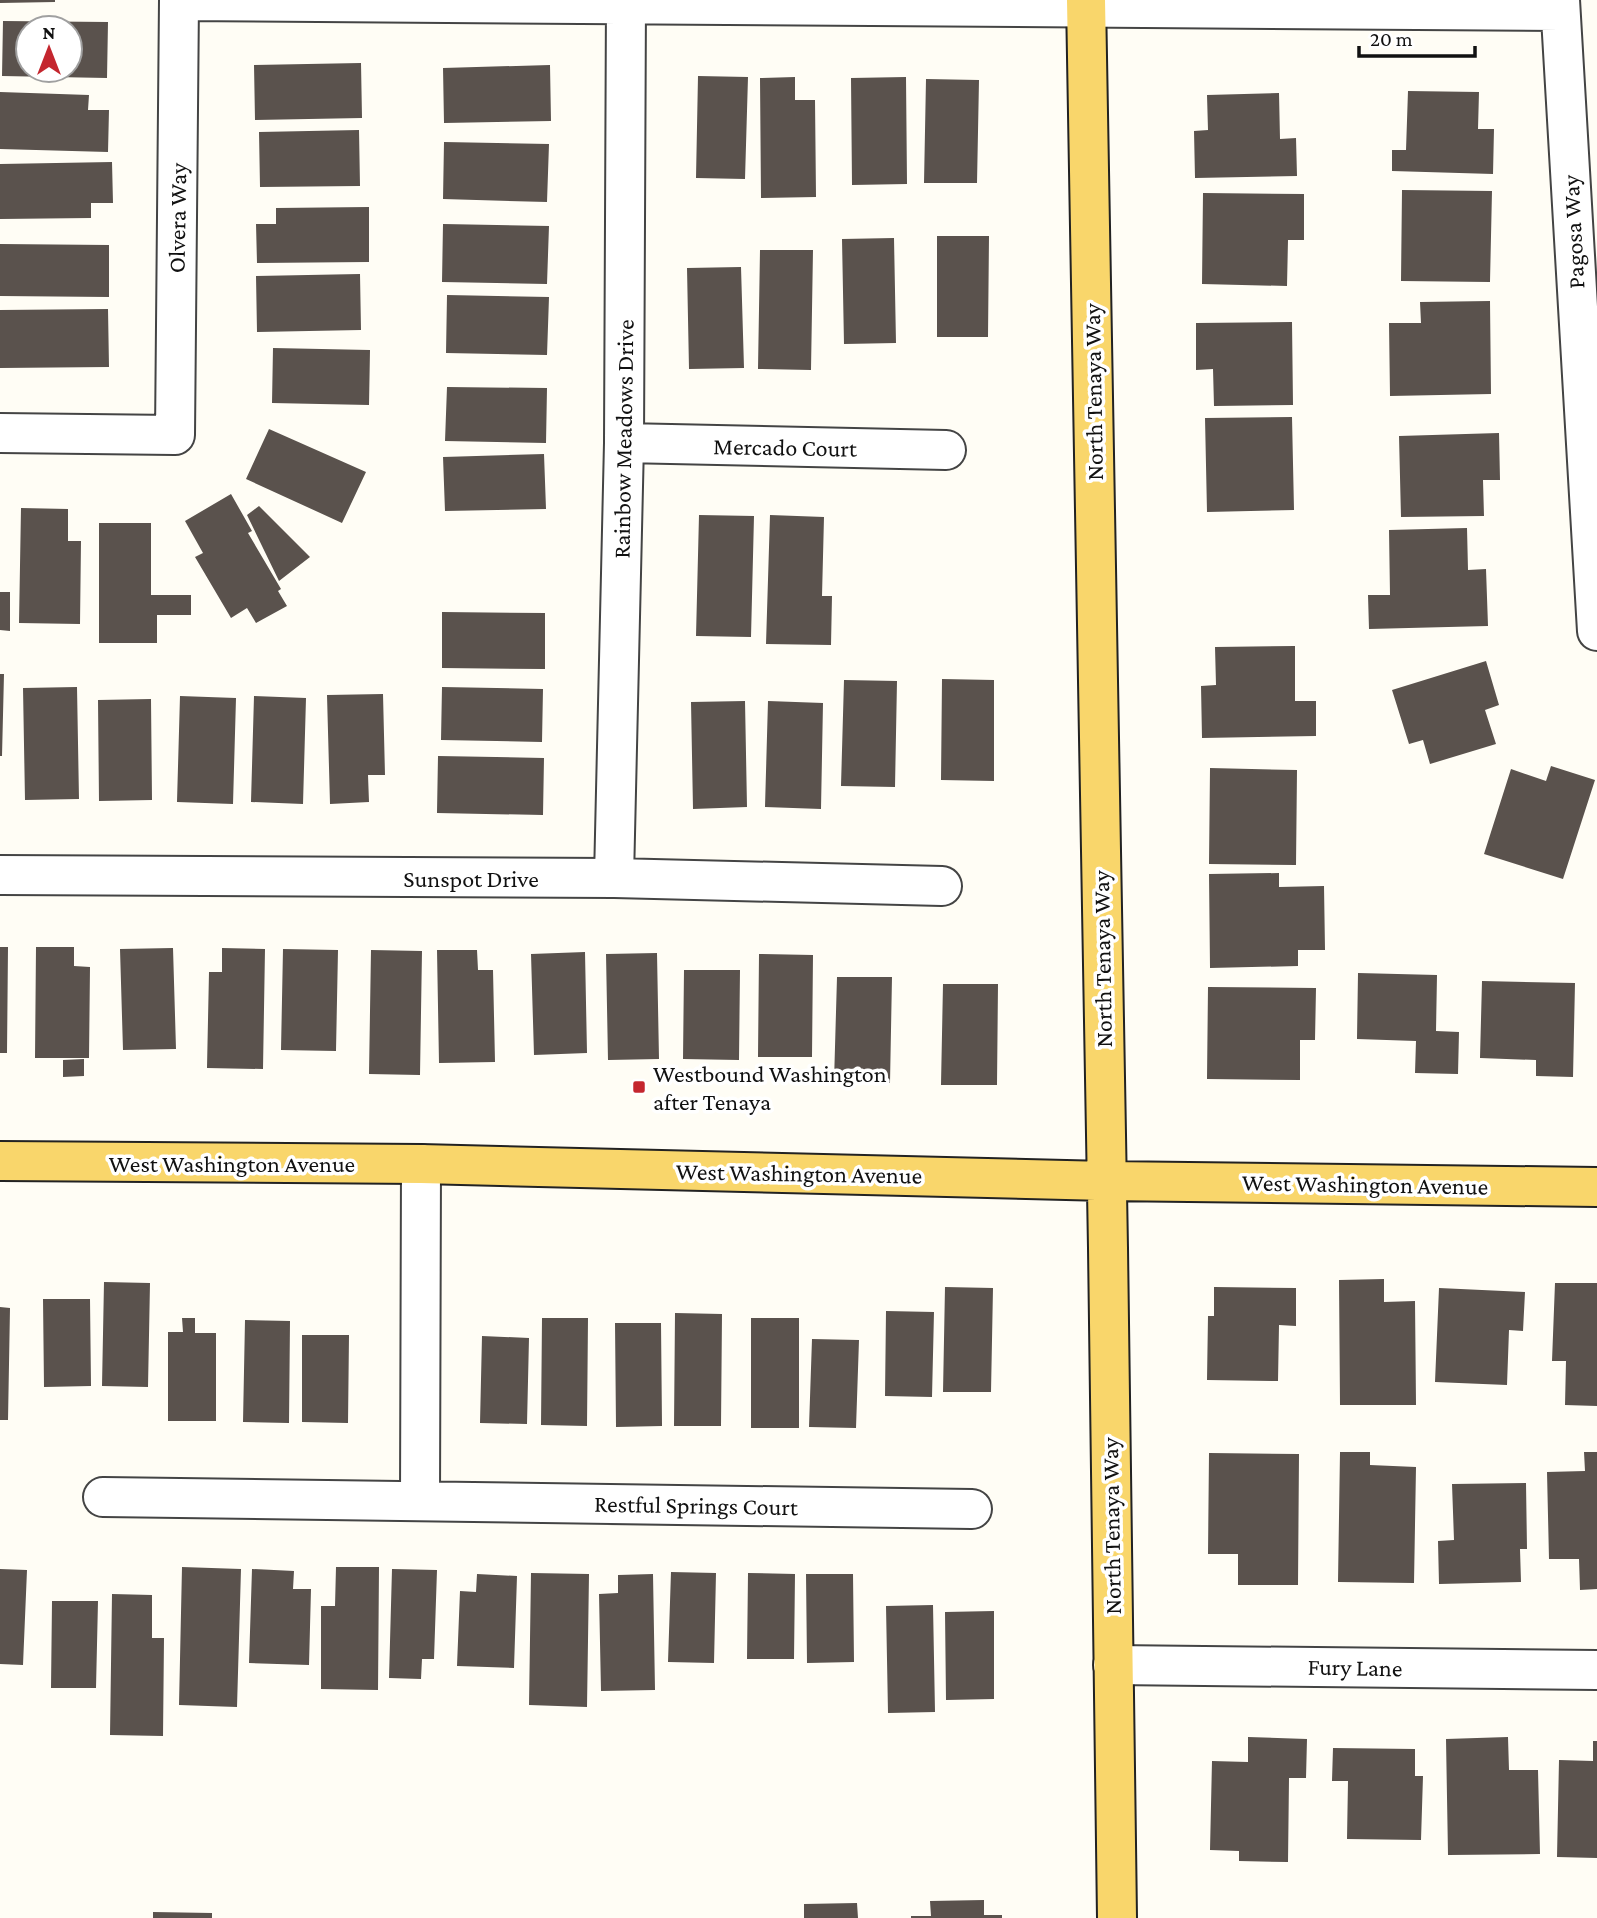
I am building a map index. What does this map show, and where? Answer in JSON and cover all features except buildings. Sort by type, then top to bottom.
[{"type":"main road","name":"North Tenaya Way","points":[[1086,4],[1116,1918]]},
{"type":"main road","name":"West Washington Avenue","points":[[0,1161],[421,1164],[1106,1181],[1597,1187]]},
{"type":"street","points":[[179,0],[1560,6]]},
{"type":"street","name":"Olvera Way","points":[[0,433],[175,435],[179,0]]},
{"type":"street","name":"Rainbow Meadows Drive","points":[[614,878],[624,443],[626,2]]},
{"type":"street","name":"Pagosa Way","points":[[1560,6],[1597,631]]},
{"type":"street","name":"Mercado Court","points":[[624,443],[946,450]]},
{"type":"street","name":"Sunspot Drive","points":[[0,875],[614,878],[942,886]]},
{"type":"street","points":[[420,1500],[421,1164]]},
{"type":"street","name":"Restful Springs Court","points":[[103,1497],[972,1509]]},
{"type":"street","name":"Fury Lane","points":[[1113,1665],[1597,1670]]},
{"type":"place","name":"Westbound Washington after Tenaya","points":[[639,1087]]}]
